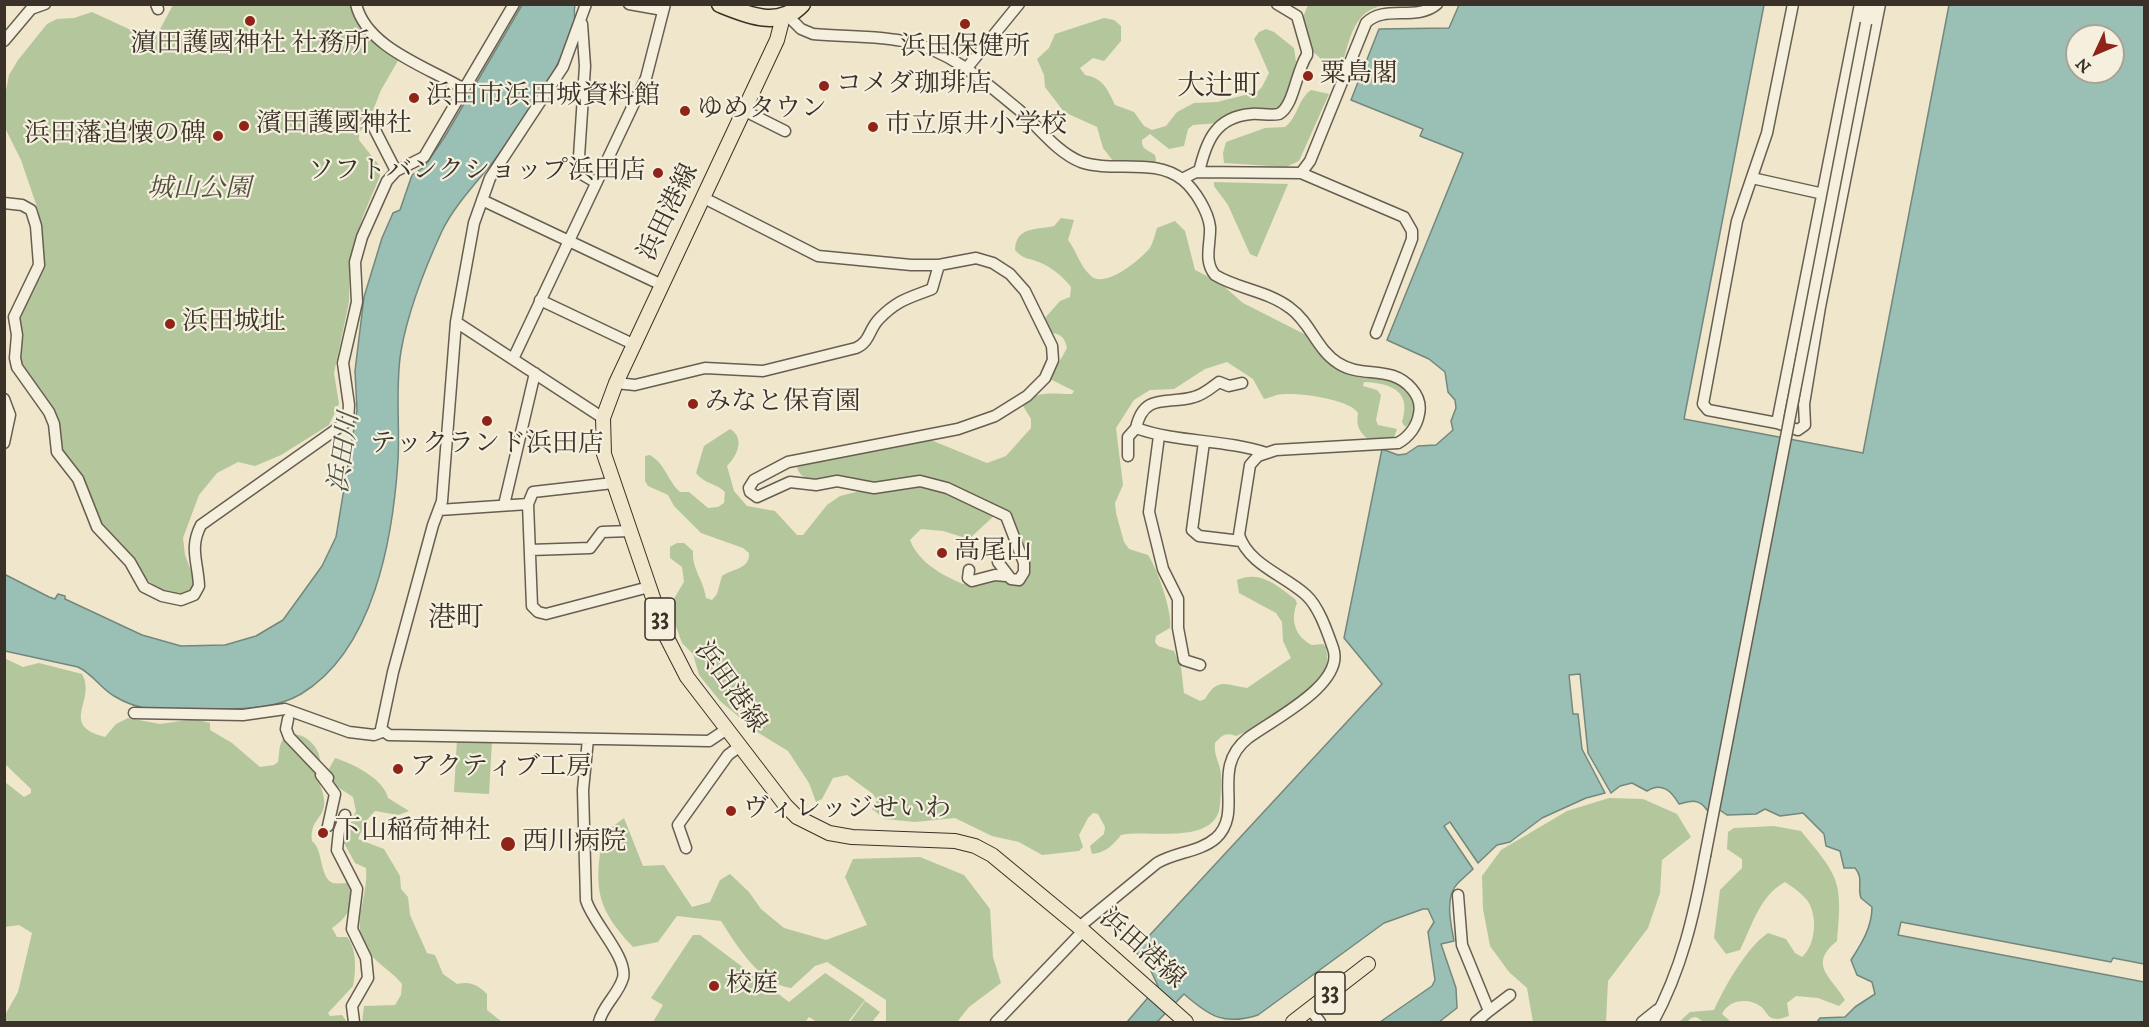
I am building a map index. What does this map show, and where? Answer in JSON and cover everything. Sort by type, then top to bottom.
[{"type":"highway","points":[[720,4],[749,15],[786,16],[802,4]]},
{"type":"main road","name":"浜田港線","points":[[786,16],[745,111],[616,383],[603,418],[604,454],[649,587],[680,664],[727,729],[797,817],[817,828],[852,837],[934,838],[975,846],[1009,868],[1186,1023]]},
{"type":"main road","name":"33","points":[[1293,1023],[1368,964]]},
{"type":"street","points":[[4,42],[31,9],[45,4]]},
{"type":"street","points":[[356,4],[366,28],[380,43],[464,89]]},
{"type":"street","points":[[4,202],[22,205],[31,210],[39,245],[37,272],[9,315],[17,367],[49,412],[54,424],[57,452],[78,479],[97,527],[130,562],[149,590],[172,599],[188,598],[194,595],[199,586],[193,543],[201,525],[348,421],[349,405],[343,363],[357,302],[357,255],[385,185],[396,171],[424,157],[514,4]]},
{"type":"street","points":[[382,732],[381,720],[393,672],[442,501],[456,322],[474,223],[490,178],[562,67],[582,21],[586,4]]},
{"type":"street","points":[[513,358],[646,78],[664,7],[629,4]]},
{"type":"street","points":[[966,69],[1019,4]]},
{"type":"street","points":[[1200,172],[1209,141],[1219,126],[1248,114],[1279,114],[1291,98],[1299,67],[1307,51],[1297,16],[1277,4]]},
{"type":"street","points":[[1301,173],[1310,161],[1366,23],[1378,15],[1413,14],[1437,4]]},
{"type":"street","points":[[1793,4],[1767,133],[1735,232],[1703,407],[1708,410],[1777,423],[1798,430],[1805,425],[1804,404],[1820,308],[1880,4]]},
{"type":"street","points":[[1777,423],[1860,4]]},
{"type":"street","points":[[1653,1023],[1686,945],[1870,4]]},
{"type":"street","points":[[786,16],[801,29],[813,34],[907,42],[943,54],[966,69],[1074,158],[1094,165],[1146,168],[1169,172],[1182,179],[1191,188],[1208,220],[1208,260],[1215,275],[1283,303],[1298,315],[1335,361],[1354,370],[1383,372],[1399,377],[1411,387],[1418,400],[1419,416],[1415,426],[1398,443],[1276,450],[1254,460],[1248,471],[1239,535],[1241,541],[1253,556],[1306,595],[1315,607],[1334,650],[1336,661],[1330,675],[1320,687],[1247,739],[1233,756],[1228,767],[1228,814],[1226,822],[1216,837],[1202,846],[1169,855],[1157,863],[1081,929],[996,1023]]},
{"type":"street","points":[[582,21],[585,66],[578,172],[595,182]]},
{"type":"street","points":[[745,111],[785,131]]},
{"type":"street","points":[[374,128],[396,171]]},
{"type":"street","points":[[1182,179],[1200,172],[1301,173],[1397,212],[1408,223],[1412,239],[1376,333]]},
{"type":"street","points":[[1752,178],[1843,199]]},
{"type":"street","points":[[704,198],[818,256],[939,266],[976,258],[993,263],[1010,274],[1025,291],[1050,338],[1053,360],[1045,378],[1027,396],[985,420],[958,429],[788,462],[750,484],[750,492],[762,497],[790,482],[816,485],[837,481],[874,488],[920,481],[947,488],[1006,516],[1024,563],[1024,572],[1019,580],[995,575],[972,581],[968,578],[969,570]]},
{"type":"street","points":[[482,200],[662,285]]},
{"type":"street","points":[[616,383],[634,385],[705,368],[763,370],[856,348],[868,340],[876,322],[898,301],[932,289],[939,266]]},
{"type":"street","points":[[540,300],[635,345]]},
{"type":"street","points":[[456,322],[603,418]]},
{"type":"street","points":[[504,505],[535,373]]},
{"type":"street","points":[[1128,456],[1128,437],[1136,428],[1143,411],[1153,402],[1197,396],[1219,382],[1229,386],[1242,383]]},
{"type":"street","points":[[4,399],[10,415],[4,443]]},
{"type":"street","points":[[1136,428],[1159,436],[1245,446],[1266,453]]},
{"type":"street","points":[[1159,436],[1149,512],[1164,569],[1178,599],[1178,628],[1184,660],[1200,665]]},
{"type":"street","points":[[1204,441],[1192,531],[1199,536],[1241,541]]},
{"type":"street","points":[[613,483],[535,491],[528,504],[532,606],[542,614],[649,587]]},
{"type":"street","points":[[439,510],[528,504]]},
{"type":"street","points":[[530,550],[590,548],[594,545],[597,534],[630,531]]},
{"type":"street","points":[[998,562],[1006,576]]},
{"type":"street","points":[[134,713],[243,715],[285,709],[348,732],[374,735],[382,732],[410,736],[710,741],[727,729]]},
{"type":"street","points":[[288,719],[286,729],[289,737],[328,778]]},
{"type":"street","points":[[588,739],[583,790],[582,836],[586,900],[592,929]]},
{"type":"street","points":[[686,848],[678,825],[728,755],[740,746]]},
{"type":"street","points":[[319,770],[334,794],[328,826]]},
{"type":"street","points":[[345,815],[339,831],[337,850],[356,884],[358,897],[352,929],[367,963],[367,982],[352,1006],[354,1023]]},
{"type":"street","points":[[1458,895],[1462,945],[1490,1011]]},
{"type":"street","points":[[590,913],[623,968],[621,982],[603,1008],[599,1023]]},
{"type":"street","points":[[1476,1023],[1510,995]]},
{"type":"street","points":[[1642,1023],[1662,1006]]},
{"type":"street","points":[[1310,1010],[1320,1023]]},
{"type":"green space","name":"城山公園","points":[[173,5],[352,5],[368,38],[399,59],[381,90],[368,123],[359,132],[359,140],[378,164],[380,176],[363,216],[350,257],[349,302],[334,373],[339,404],[329,425],[281,455],[255,466],[238,462],[217,473],[199,495],[183,538],[185,555],[195,581],[189,592],[169,592],[150,582],[131,564],[113,541],[60,449],[59,433],[21,366],[18,355],[18,320],[43,246],[38,210],[21,160],[5,128],[6,90],[9,75],[47,24],[57,19],[74,18],[92,12],[133,31],[153,36],[159,31]]},
{"type":"green space","points":[[1308,5],[1391,5],[1368,11],[1361,18],[1351,36],[1340,71],[1323,65],[1321,59],[1310,50],[1305,42],[1302,26]]},
{"type":"green space","points":[[1104,18],[1114,20],[1121,26],[1121,41],[1104,61],[1093,58],[1080,68],[1085,75],[1101,82],[1115,105],[1134,112],[1144,126],[1152,130],[1166,126],[1177,112],[1194,103],[1217,102],[1257,92],[1269,73],[1254,39],[1259,32],[1266,29],[1274,32],[1294,48],[1296,62],[1282,108],[1218,123],[1193,125],[1188,129],[1184,146],[1169,149],[1150,134],[1142,140],[1142,143],[1155,155],[1156,160],[1153,164],[1113,161],[1103,148],[1097,127],[1064,112],[1045,87],[1044,75],[1037,59],[1049,48],[1055,34]]},
{"type":"green space","points":[[1311,90],[1329,94],[1299,161],[1286,167],[1224,163],[1223,153],[1226,142],[1265,128],[1285,127],[1293,118],[1303,98]]},
{"type":"green space","points":[[1214,182],[1288,184],[1257,257],[1250,254],[1228,205],[1214,186]]},
{"type":"green space","points":[[1061,218],[1074,220],[1068,240],[1090,275],[1096,279],[1103,279],[1121,272],[1137,260],[1150,247],[1157,228],[1175,221],[1185,231],[1195,270],[1219,282],[1243,303],[1308,336],[1321,350],[1378,376],[1400,383],[1409,392],[1415,409],[1413,420],[1405,427],[1402,422],[1404,403],[1397,391],[1383,384],[1364,382],[1363,386],[1377,390],[1381,395],[1376,420],[1378,425],[1397,429],[1394,437],[1369,440],[1359,428],[1358,413],[1353,408],[1333,400],[1307,395],[1285,394],[1264,399],[1253,379],[1227,362],[1205,369],[1174,389],[1150,390],[1134,400],[1116,428],[1123,485],[1115,503],[1116,513],[1124,542],[1129,549],[1148,555],[1160,580],[1167,602],[1170,628],[1156,636],[1155,642],[1158,646],[1174,651],[1181,667],[1184,693],[1200,701],[1205,699],[1218,685],[1227,684],[1247,688],[1291,658],[1283,641],[1282,622],[1276,613],[1239,593],[1237,580],[1246,577],[1268,581],[1295,599],[1297,603],[1294,622],[1298,633],[1312,645],[1323,644],[1326,647],[1327,662],[1320,681],[1299,700],[1259,725],[1236,736],[1224,735],[1215,743],[1215,753],[1221,773],[1221,790],[1219,811],[1213,822],[1190,832],[1121,835],[1108,848],[1092,854],[1090,846],[1104,834],[1105,827],[1098,814],[1093,813],[1079,835],[1083,847],[1079,851],[1042,855],[1019,842],[992,836],[955,818],[915,822],[885,819],[872,809],[877,800],[873,794],[847,775],[833,778],[822,799],[816,802],[809,783],[788,751],[757,732],[720,701],[699,675],[693,654],[682,643],[670,610],[684,582],[682,567],[670,558],[670,547],[677,543],[684,543],[693,551],[694,564],[706,598],[712,600],[717,594],[722,576],[744,565],[749,558],[749,553],[743,548],[701,533],[674,506],[668,495],[648,486],[645,481],[645,456],[650,455],[660,463],[680,492],[689,492],[708,508],[718,507],[724,503],[725,492],[696,473],[704,446],[730,429],[735,433],[739,442],[737,452],[727,466],[734,491],[747,506],[775,511],[797,535],[803,535],[827,505],[840,496],[860,491],[859,484],[839,477],[809,479],[804,477],[797,468],[800,463],[845,453],[882,449],[926,438],[987,463],[1006,456],[1031,428],[1031,419],[1022,404],[1040,395],[1072,394],[1074,391],[1050,379],[1067,348],[1058,334],[1052,333],[1045,318],[1060,301],[1070,297],[1071,287],[1050,267],[1024,257],[1015,250],[1016,242],[1023,233],[1028,230],[1054,226]],"holes":[[[995,515],[1010,523],[1024,580],[1013,584],[1001,577],[963,584],[925,562],[910,540],[921,529],[943,531],[969,539]]]},
{"type":"green space","points":[[4,658],[23,667],[39,663],[82,674],[85,694],[81,719],[84,726],[91,732],[105,737],[116,724],[128,718],[160,724],[195,719],[210,723],[210,730],[232,743],[260,767],[274,765],[278,762],[281,743],[292,734],[311,742],[319,755],[320,764],[316,776],[324,801],[324,808],[312,831],[312,841],[316,845],[326,876],[333,883],[348,883],[352,897],[343,919],[332,928],[337,937],[347,937],[353,947],[355,967],[353,986],[328,1013],[330,1016],[342,1015],[347,1022],[5,1022],[5,1015],[18,992],[32,933],[19,925],[5,927],[5,782],[24,797],[31,793],[31,789],[5,764]]},
{"type":"green space","points":[[457,739],[492,741],[489,794],[454,792]]},
{"type":"green space","points":[[335,758],[374,778],[388,798],[409,811],[398,815],[375,811],[366,821],[358,839],[384,849],[400,876],[401,889],[408,897],[410,915],[427,953],[435,955],[443,974],[457,984],[470,983],[484,991],[487,994],[487,1010],[502,1022],[362,1022],[364,1006],[395,1005],[401,995],[402,984],[372,956],[360,932],[366,868],[355,863],[343,841],[356,811],[353,797],[333,784],[329,769]]},
{"type":"green space","points":[[1609,798],[1643,799],[1677,814],[1691,837],[1662,860],[1660,893],[1648,928],[1608,981],[1606,1022],[1533,1022],[1527,988],[1509,972],[1490,946],[1483,909],[1482,876],[1501,850],[1567,811]]},
{"type":"green space","points":[[624,818],[643,866],[664,865],[692,907],[710,902],[720,880],[730,874],[749,892],[761,909],[784,928],[826,940],[867,925],[845,877],[853,859],[920,857],[964,875],[990,909],[993,957],[1001,983],[969,1007],[957,1022],[886,1022],[886,1000],[827,962],[815,966],[791,988],[769,979],[750,962],[721,921],[677,916],[658,942],[633,947],[620,933],[604,908],[599,882],[603,834]]},
{"type":"green space","points":[[1774,826],[1801,831],[1824,859],[1836,881],[1839,905],[1837,941],[1828,949],[1823,964],[1829,978],[1845,1000],[1839,1006],[1818,998],[1796,996],[1787,1003],[1789,1016],[1777,1019],[1770,1017],[1755,1003],[1739,1001],[1725,1009],[1722,1014],[1731,1022],[1704,1022],[1696,1017],[1687,1022],[1679,1022],[1690,1012],[1714,1010],[1730,979],[1745,957],[1768,933],[1786,939],[1795,953],[1802,957],[1807,952],[1814,930],[1811,906],[1802,895],[1785,882],[1776,888],[1763,903],[1740,950],[1726,954],[1714,938],[1720,890],[1742,868],[1742,859],[1727,849],[1728,832],[1734,828]]},
{"type":"green space","name":"校庭","points":[[693,935],[700,935],[789,1002],[825,973],[865,1000],[848,1022],[817,1022],[809,1017],[805,1022],[653,1022],[663,1005],[651,998]]},
{"type":"green space","points":[[865,1001],[880,1012],[872,1022],[850,1022]]},
{"type":"water","points":[[522,5],[575,5],[574,26],[560,60],[539,96],[447,222],[418,290],[404,336],[399,365],[398,460],[391,523],[384,557],[375,590],[362,621],[346,650],[326,675],[292,699],[262,707],[221,709],[220,712],[152,710],[114,696],[78,667],[5,651],[4,574],[49,597],[55,599],[58,594],[65,596],[65,599],[142,635],[181,646],[225,645],[256,636],[283,620],[322,566],[336,537],[357,410],[355,371],[364,297],[382,238],[393,213],[400,210],[412,175],[424,167],[444,138]]},
{"type":"water","points":[[1459,5],[1764,5],[1684,419],[1863,453],[1949,5],[2144,5],[2144,964],[2113,958],[2111,962],[1901,922],[1898,935],[2144,982],[2144,1022],[1817,1022],[1820,1018],[1845,1017],[1855,1007],[1875,994],[1872,982],[1857,975],[1851,960],[1866,935],[1872,914],[1872,907],[1861,898],[1858,872],[1855,868],[1844,868],[1840,851],[1826,846],[1824,834],[1803,813],[1780,816],[1765,809],[1756,814],[1727,815],[1718,809],[1707,810],[1698,802],[1679,804],[1669,791],[1661,787],[1647,791],[1632,783],[1620,786],[1611,793],[1588,753],[1580,674],[1569,675],[1573,714],[1578,714],[1582,749],[1605,793],[1586,798],[1542,818],[1510,842],[1497,845],[1478,863],[1450,822],[1444,826],[1473,869],[1458,883],[1451,896],[1451,927],[1454,941],[1441,944],[1456,988],[1457,1008],[1439,1022],[1380,1022],[1432,986],[1435,980],[1428,932],[1434,922],[1428,909],[1423,909],[1384,923],[1258,1015],[1236,1019],[1218,1017],[1201,1008],[1184,994],[1157,1022],[1127,1022],[1158,986],[1150,969],[1135,951],[1382,684],[1344,638],[1382,449],[1398,455],[1406,454],[1418,446],[1436,445],[1453,430],[1451,421],[1456,408],[1455,400],[1448,392],[1445,372],[1429,359],[1387,340],[1463,153],[1420,136],[1423,129],[1351,100],[1379,29],[1449,28]]},
{"type":"place","name":"濵田護國神社 社務所","points":[[250,21]]},
{"type":"place","name":"浜田保健所","points":[[965,24]]},
{"type":"place","name":"粟島閣","points":[[1308,76]]},
{"type":"place","name":"コメダ珈琲店","points":[[824,86]]},
{"type":"place","name":"浜田市浜田城資料館","points":[[414,98]]},
{"type":"place","name":"ゆめタウン","points":[[685,111]]},
{"type":"place","name":"濱田護國神社","points":[[244,126]]},
{"type":"place","name":"市立原井小学校","points":[[873,127]]},
{"type":"place","name":"浜田藩追懐の碑","points":[[218,136]]},
{"type":"place","name":"ソフトバンクショップ浜田店","points":[[658,173]]},
{"type":"place","name":"浜田城址","points":[[170,324]]},
{"type":"place","name":"みなと保育園","points":[[693,404]]},
{"type":"place","name":"テックランド浜田店","points":[[487,421]]},
{"type":"place","name":"高尾山","points":[[942,553]]},
{"type":"place","name":"アクティブ工房","points":[[398,769]]},
{"type":"place","name":"ヴィレッジせいわ","points":[[731,811]]},
{"type":"place","name":"下山稲荷神社","points":[[323,833]]},
{"type":"place","name":"西川病院","points":[[508,844]]},
{"type":"place","name":"校庭","points":[[714,986]]},
{"type":"district","name":"大辻町","points":[[1219,88]]},
{"type":"district","name":"港町","points":[[456,620]]},
{"type":"water label","name":"浜田川","points":[[346,453]]}]
